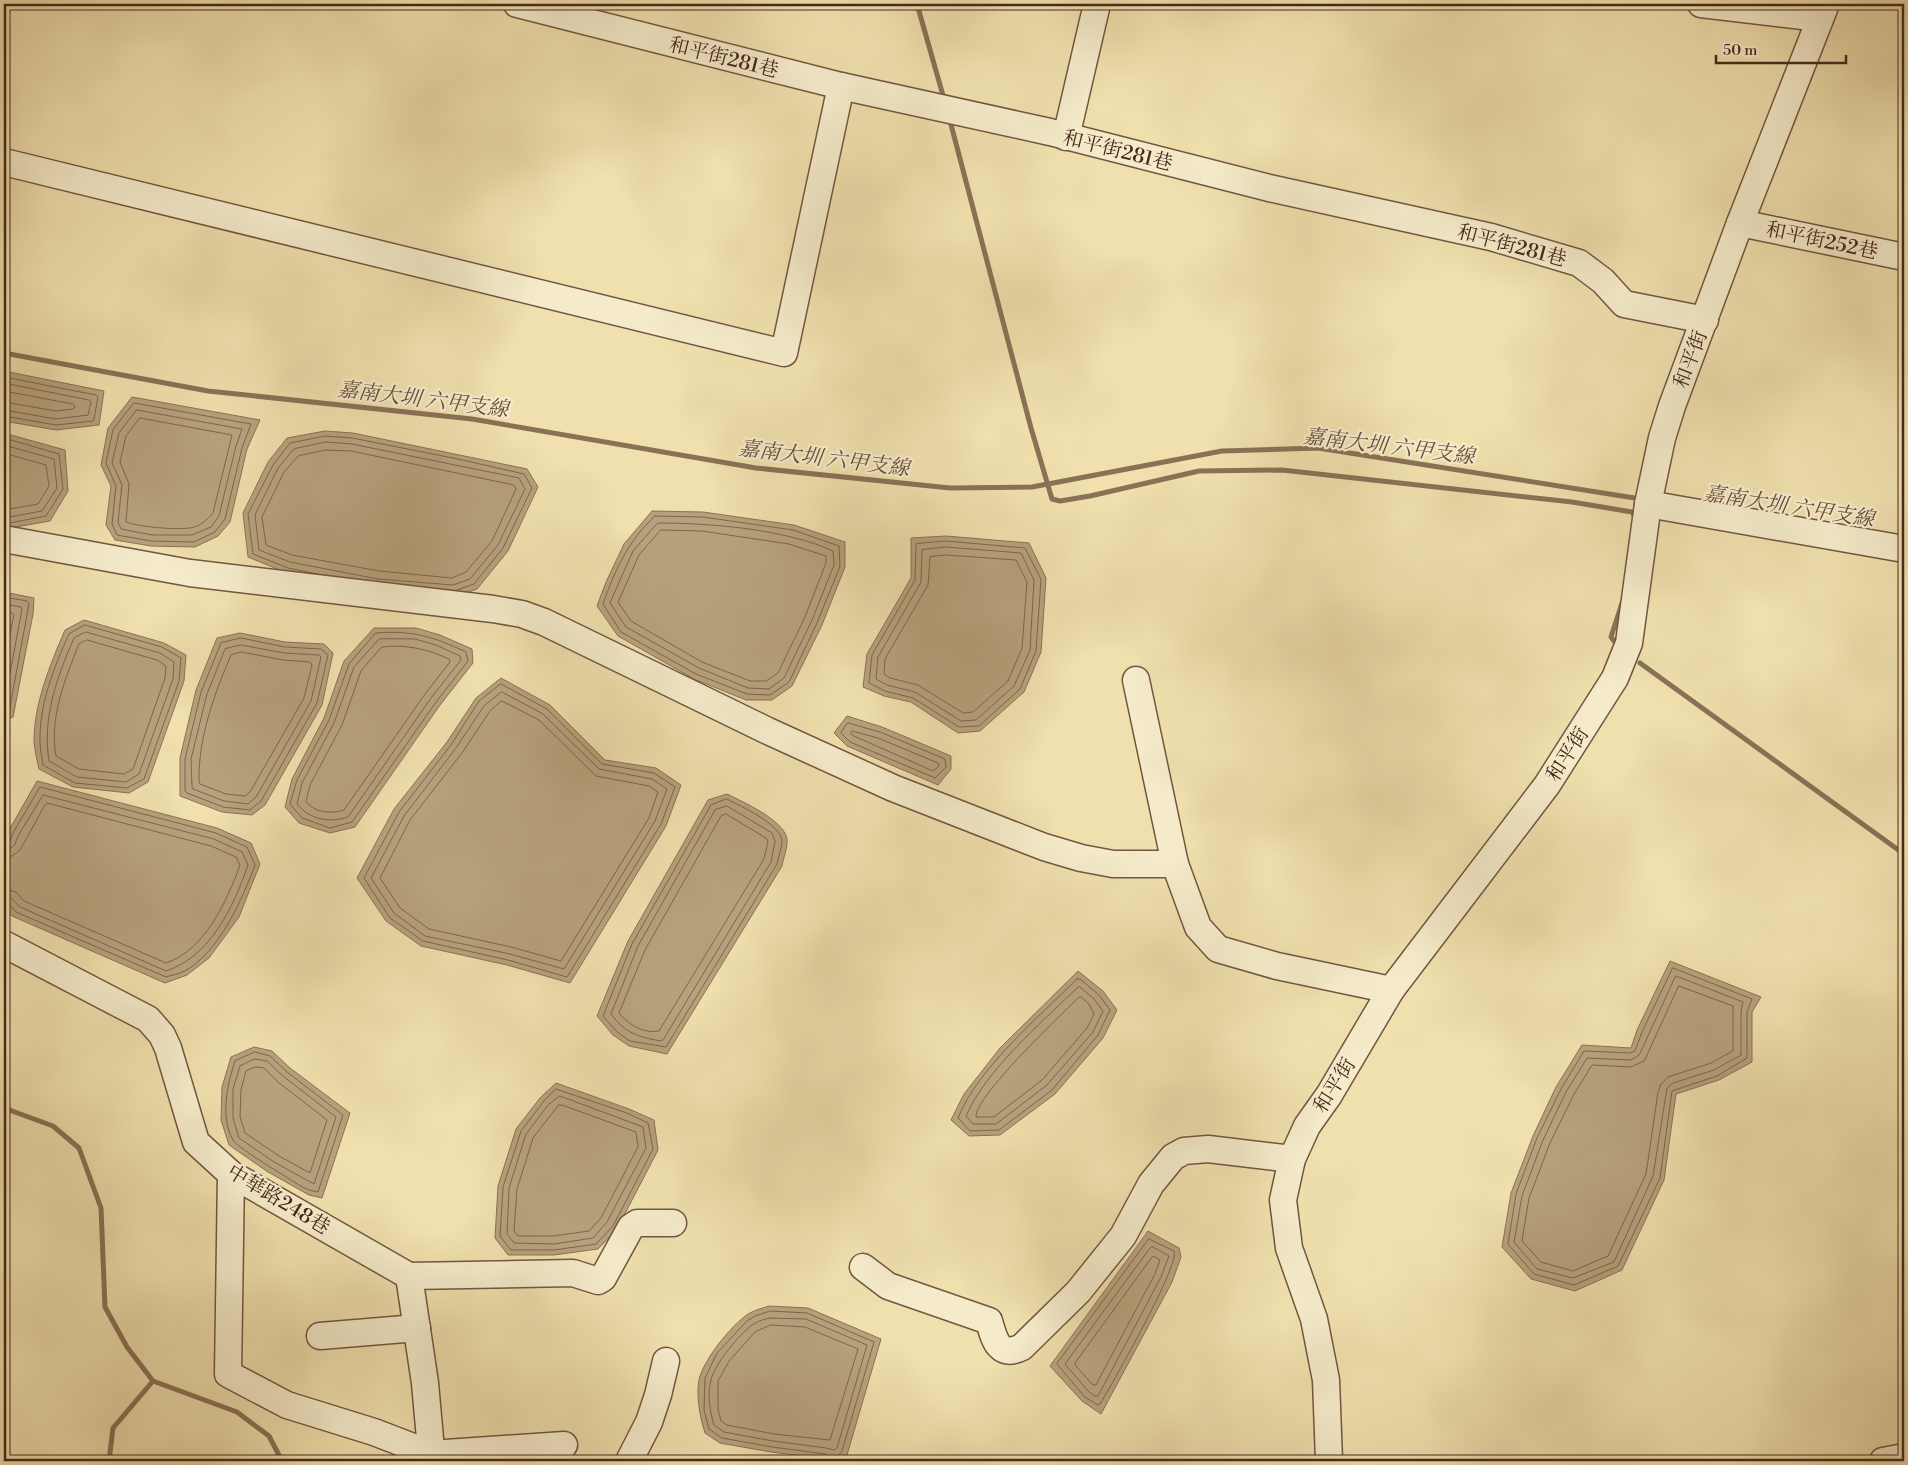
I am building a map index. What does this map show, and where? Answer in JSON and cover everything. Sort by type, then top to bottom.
[{"type":"street","name":"和平街281巷","points":[[517,4],[841,86],[1066,136],[1268,188],[1491,237],[1580,262],[1604,281],[1624,304],[1705,320]]},
{"type":"street","points":[[1066,136],[1097,4]]},
{"type":"street","points":[[1701,4],[1823,11]]},
{"type":"street","name":"和平街","points":[[1329,1461],[1326,1380],[1314,1319],[1288,1248],[1283,1200],[1292,1159],[1308,1126],[1329,1095],[1391,990],[1547,785],[1615,678],[1629,643],[1648,504],[1662,438],[1672,406],[1740,223],[1823,11]]},
{"type":"street","points":[[4,162],[784,353],[841,86]]},
{"type":"street","name":"和平街252巷","points":[[1740,223],[1904,257]]},
{"type":"street","points":[[1648,504],[1904,549]]},
{"type":"street","points":[[4,539],[190,573],[522,614],[544,622],[768,731],[893,788],[1044,847],[1081,858],[1114,864],[1175,864]]},
{"type":"street","points":[[1136,680],[1175,864],[1198,927],[1218,949],[1277,966],[1391,990]]},
{"type":"street","name":"中華路248巷","points":[[4,944],[148,1019],[162,1035],[168,1048],[196,1142],[230,1174],[409,1276]]},
{"type":"street","points":[[863,1267],[888,1286],[983,1317],[989,1321],[995,1342],[1001,1348],[1016,1350],[1022,1347],[1078,1292],[1122,1236],[1151,1184],[1173,1157],[1184,1151],[1208,1149],[1292,1159]]},
{"type":"street","points":[[230,1174],[228,1374],[287,1405],[374,1432],[432,1458],[564,1445]]},
{"type":"street","points":[[432,1458],[425,1383],[409,1276],[574,1273],[598,1281],[603,1278],[631,1227],[637,1223],[673,1223]]},
{"type":"street","points":[[320,1336],[417,1328]]},
{"type":"street","points":[[629,1461],[649,1422],[666,1361]]},
{"type":"street","points":[[1883,1461],[1904,1457]]},
{"type":"water","points":[[4,371],[104,391],[99,425],[56,430],[4,421]]},
{"type":"water","points":[[132,397],[260,420],[247,449],[230,522],[218,536],[195,547],[151,546],[115,540],[106,525],[111,486],[101,465],[108,428]]},
{"type":"water","points":[[325,431],[353,433],[527,469],[538,487],[508,551],[477,589],[454,597],[287,573],[248,557],[243,513],[268,462],[287,438]]},
{"type":"water","points":[[4,433],[65,450],[68,491],[50,521],[4,529]]},
{"type":"water","points":[[652,511],[703,512],[794,525],[845,542],[845,567],[822,625],[792,686],[772,700],[746,700],[694,679],[618,636],[597,606],[624,544]]},
{"type":"water","points":[[946,536],[1029,543],[1046,578],[1041,652],[1024,692],[980,731],[958,733],[911,702],[884,696],[863,687],[867,654],[911,578],[911,538]]},
{"type":"water","points":[[4,592],[34,598],[33,614],[13,717],[4,721]]},
{"type":"water","points":[[84,620],[164,643],[186,655],[184,681],[148,782],[129,793],[73,787],[39,769],[34,742],[37,713],[44,684],[65,630]]},
{"type":"water","points":[[374,628],[416,628],[440,635],[472,649],[473,663],[440,705],[355,827],[330,833],[299,823],[285,807],[292,779],[324,718],[344,661]]},
{"type":"water","points":[[240,633],[285,642],[324,644],[333,653],[322,705],[265,805],[252,815],[222,812],[180,796],[180,758],[196,690],[217,638]]},
{"type":"water","points":[[501,678],[550,705],[605,760],[656,768],[681,785],[666,826],[570,983],[507,965],[421,946],[386,921],[357,878],[394,809],[447,742],[476,698]]},
{"type":"water","points":[[847,716],[882,727],[951,756],[951,769],[938,785],[847,746],[834,733]]},
{"type":"water","points":[[37,781],[217,828],[251,843],[260,864],[239,917],[209,958],[187,975],[165,983],[12,916],[4,906],[4,847],[8,832]]},
{"type":"water","points":[[727,794],[762,812],[779,825],[787,839],[782,866],[667,1054],[629,1046],[613,1035],[597,1016],[628,941],[708,800]]},
{"type":"water","points":[[1670,961],[1761,997],[1752,1012],[1752,1062],[1719,1080],[1676,1094],[1664,1180],[1622,1270],[1575,1291],[1531,1279],[1502,1247],[1511,1193],[1533,1136],[1556,1087],[1582,1045],[1631,1048],[1637,1030]]},
{"type":"water","points":[[1078,971],[1103,991],[1117,1010],[1103,1038],[1055,1094],[1000,1135],[969,1136],[951,1120],[964,1094],[1000,1048]]},
{"type":"water","points":[[254,1047],[272,1051],[290,1068],[350,1113],[322,1198],[309,1195],[268,1172],[229,1145],[221,1120],[222,1087],[231,1057]]},
{"type":"water","points":[[556,1083],[654,1120],[658,1150],[617,1229],[598,1249],[554,1255],[508,1255],[495,1238],[498,1186],[516,1129],[540,1098]]},
{"type":"water","points":[[1148,1231],[1179,1248],[1181,1257],[1172,1282],[1101,1414],[1082,1401],[1050,1366]]},
{"type":"water","points":[[769,1306],[808,1308],[881,1339],[847,1455],[840,1461],[720,1443],[705,1433],[698,1397],[700,1376],[703,1368],[725,1336],[738,1322],[750,1313]]},
{"type":"waterway","points":[[917,4],[944,99]]},
{"type":"waterway","points":[[949,117],[1031,428],[1052,499],[1060,501],[1090,496],[1199,471],[1282,470],[1572,502],[1632,512],[1636,519]]},
{"type":"waterway","name":"嘉南大圳 六甲支線","points":[[4,353],[208,391],[472,419],[756,468],[950,488],[1032,487],[1222,451],[1318,448],[1641,499]]},
{"type":"waterway","points":[[1618,646],[1611,637],[1623,600]]},
{"type":"waterway","points":[[1640,663],[1904,854]]},
{"type":"waterway","points":[[4,1108],[53,1126],[79,1148],[101,1208],[105,1307],[127,1347],[153,1381],[237,1412],[269,1436],[282,1461]]},
{"type":"waterway","points":[[109,1461],[113,1428],[153,1381]]}]
